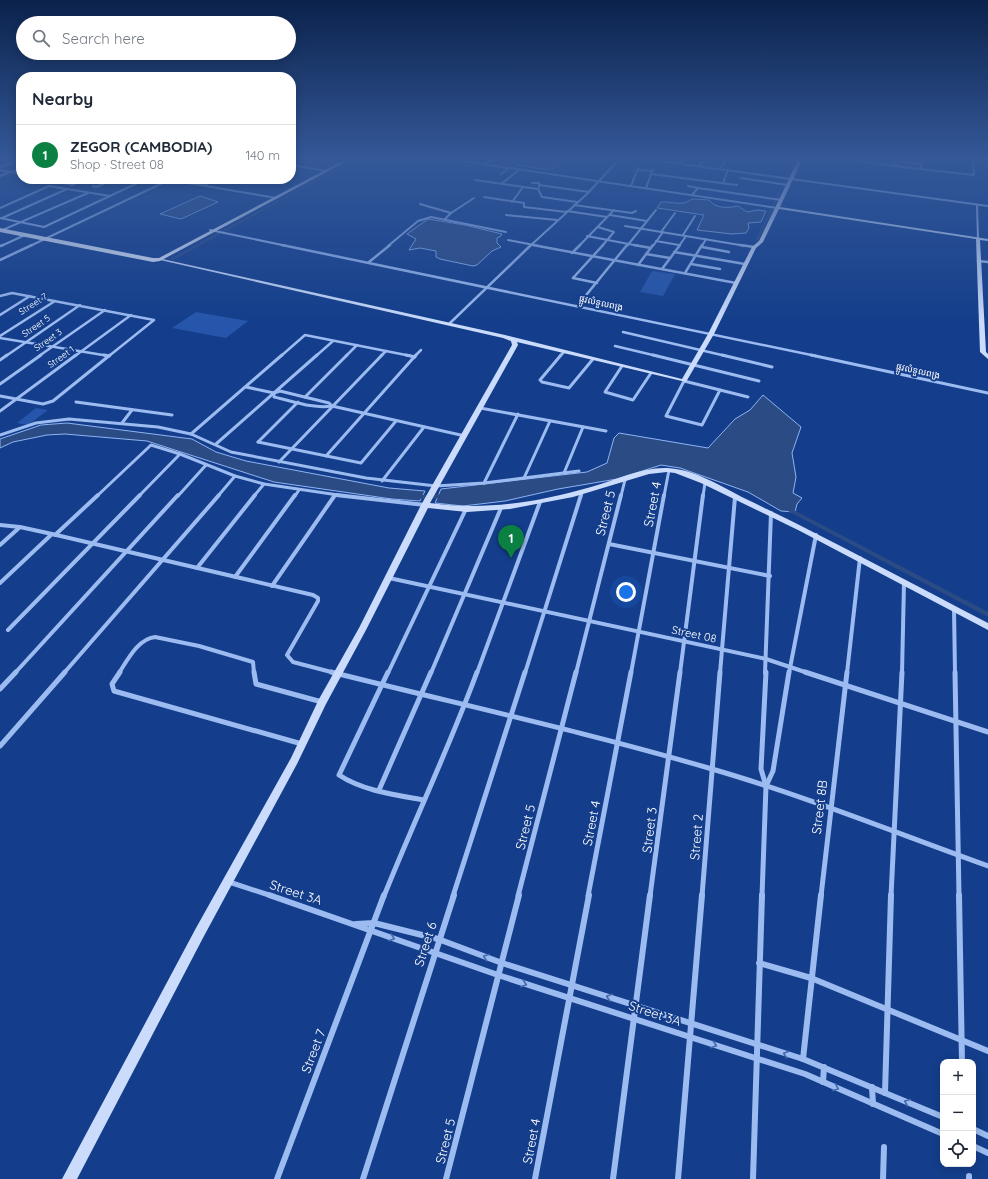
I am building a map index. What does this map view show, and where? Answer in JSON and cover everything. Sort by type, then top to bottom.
[{"type":"main road","points":[[2,230],[153,260],[160,259],[247,213]]},
{"type":"main road","points":[[2,230],[138,253],[160,259],[180,246]]},
{"type":"main road","points":[[138,253],[159,253],[215,231]]},
{"type":"street","points":[[1,218],[12,213]]},
{"type":"street","points":[[2,230],[42,213]]},
{"type":"street","points":[[1,218],[44,227],[74,213]]},
{"type":"street","points":[[0,261],[100,213]]},
{"type":"street","points":[[444,219],[451,213]]},
{"type":"street","points":[[449,324],[564,213]]},
{"type":"street","points":[[580,213],[607,217]]},
{"type":"street","points":[[578,305],[654,213]]},
{"type":"street","points":[[638,265],[674,213]]},
{"type":"street","points":[[720,390],[702,425],[667,417],[666,415],[711,334],[754,247],[761,242],[774,213]]},
{"type":"street","points":[[809,213],[988,240]]},
{"type":"street","points":[[977,213],[978,261],[983,352],[988,357]]},
{"type":"street","points":[[572,253],[594,228],[598,227],[610,214],[647,221]]},
{"type":"street","points":[[506,215],[557,220]]},
{"type":"street","points":[[662,269],[679,245],[695,216]]},
{"type":"street","points":[[369,262],[423,219],[431,217],[506,232]]},
{"type":"street","points":[[2,230],[22,222]]},
{"type":"street","points":[[624,226],[754,247]]},
{"type":"street","points":[[597,283],[573,278],[614,231],[598,227]]},
{"type":"street","name":"ផ្លូវលំទួលពង្រ","points":[[215,231],[578,305],[988,393]]},
{"type":"street","points":[[0,246],[25,235]]},
{"type":"street","points":[[587,236],[651,248]]},
{"type":"street","points":[[685,273],[706,239]]},
{"type":"street","points":[[508,240],[736,283]]},
{"type":"street","points":[[656,241],[679,245]]},
{"type":"street","points":[[702,247],[729,252]]},
{"type":"street","points":[[674,252],[745,264]]},
{"type":"street","points":[[646,254],[670,258]]},
{"type":"street","points":[[160,259],[505,337],[748,397]]},
{"type":"street","points":[[978,261],[988,262]]},
{"type":"street","points":[[691,264],[720,269]]},
{"type":"street","points":[[0,296],[7,293],[30,296],[154,320],[53,401],[43,404],[0,396]]},
{"type":"street","points":[[0,315],[30,296]]},
{"type":"street","name":"Street 7","points":[[0,337],[55,301]]},
{"type":"street","name":"Street 5","points":[[0,360],[80,305]]},
{"type":"street","name":"Street 3","points":[[0,384],[105,310]]},
{"type":"street","name":"Street 1","points":[[0,411],[131,315]]},
{"type":"street","points":[[623,332],[772,367]]},
{"type":"street","points":[[192,434],[305,335],[414,357]]},
{"type":"street","points":[[0,337],[110,356]]},
{"type":"street","points":[[69,1179],[302,744],[322,702],[389,578],[435,488],[515,345],[514,340]]},
{"type":"street","points":[[216,444],[333,341]]},
{"type":"street","points":[[305,397],[357,346]]},
{"type":"street","points":[[615,346],[759,381]]},
{"type":"street","points":[[326,456],[421,350]]},
{"type":"street","points":[[279,462],[386,351]]},
{"type":"street","points":[[564,352],[540,380],[542,382],[569,388],[593,359]]},
{"type":"street","points":[[622,366],[605,392],[634,399],[651,373]]},
{"type":"street","points":[[246,387],[274,393],[280,392],[305,397],[329,403],[332,406],[465,436]]},
{"type":"street","points":[[274,393],[274,397],[324,408],[332,406]]},
{"type":"street","points":[[76,402],[172,415]]},
{"type":"street","points":[[298,402],[258,442],[361,463],[396,421]]},
{"type":"street","points":[[480,408],[606,431]]},
{"type":"street","points":[[122,423],[132,410]]},
{"type":"street","points":[[484,483],[518,414]]},
{"type":"street","points":[[0,435],[50,420],[76,419],[158,426],[192,434],[232,452],[382,481],[435,488],[564,474],[579,471]]},
{"type":"street","points":[[524,478],[550,421]]},
{"type":"street","points":[[382,481],[424,427]]},
{"type":"street","points":[[564,474],[583,427]]},
{"type":"street","points":[[0,583],[148,446],[153,446],[180,454],[234,476],[264,484],[335,495],[427,503],[438,508],[501,508],[540,502],[582,492],[647,473],[669,470],[705,483],[816,535],[988,627]]},
{"type":"street","points":[[8,630],[180,454]]},
{"type":"street","points":[[0,689],[206,465]]},
{"type":"street","name":"Street 4","points":[[535,1179],[669,470]]},
{"type":"street","points":[[0,746],[234,476]]},
{"type":"street","name":"Street 5","points":[[446,1179],[625,480]]},
{"type":"street","name":"Street 3","points":[[613,1179],[705,483]]},
{"type":"street","points":[[197,568],[264,484]]},
{"type":"street","points":[[235,577],[299,490]]},
{"type":"street","name":"Street 6","points":[[362,1179],[582,492]]},
{"type":"street","points":[[272,586],[335,495]]},
{"type":"street","name":"Street 2","points":[[678,1179],[735,497]]},
{"type":"street","name":"Street 7","points":[[277,1179],[370,931],[410,830],[465,704],[540,502]]},
{"type":"street","points":[[379,790],[422,694],[501,508]]},
{"type":"street","points":[[424,800],[379,790],[349,781],[339,776],[466,509]]},
{"type":"street","points":[[753,1179],[766,786],[761,769],[770,576],[771,513]]},
{"type":"street","points":[[0,525],[20,527],[53,534],[313,595],[319,600],[287,655],[293,662],[618,743],[712,769],[830,808],[988,866]]},
{"type":"street","points":[[0,545],[20,527]]},
{"type":"street","points":[[766,786],[773,770],[790,668],[816,535]]},
{"type":"street","points":[[609,544],[770,576]]},
{"type":"street","name":"Street 8B","points":[[803,1059],[830,808],[860,558]]},
{"type":"street","name":"Street 08","points":[[389,578],[766,659],[988,732]]},
{"type":"street","points":[[885,1093],[893,832],[901,704],[904,583]]},
{"type":"street","points":[[954,609],[962,1059]]},
{"type":"street","points":[[302,744],[131,697],[114,691],[112,684],[138,646],[146,639],[156,637],[204,648],[253,662],[256,684],[322,702]]},
{"type":"street","name":"Street 3A","points":[[228,882],[356,924],[370,931],[498,975],[805,1074],[940,1133]]},
{"type":"street","name":"Street 3A","points":[[356,924],[374,923],[438,939],[502,963],[803,1059],[940,1116]]},
{"type":"street","points":[[759,963],[811,978],[988,1051]]},
{"type":"street","points":[[823,1082],[824,1067]]},
{"type":"street","points":[[872,1087],[873,1104]]},
{"type":"street","points":[[976,1130],[988,1136]]},
{"type":"street","points":[[883,1179],[884,1147]]},
{"type":"street","points":[[976,1147],[988,1153]]},
{"type":"shaded area","points":[[162,213],[194,213],[181,219],[160,214]]},
{"type":"shaded area","points":[[691,213],[765,213],[761,222],[748,223],[749,228],[746,233],[732,234],[697,230],[704,215]]},
{"type":"shaded area","points":[[428,219],[465,225],[502,234],[497,238],[497,243],[501,247],[492,251],[477,265],[473,266],[440,259],[436,257],[436,251],[420,248],[409,250],[416,239],[407,234]]},
{"type":"shaded area","points":[[652,271],[675,274],[663,296],[640,292]]},
{"type":"shaded area","points":[[196,312],[248,321],[226,338],[172,328]]},
{"type":"shaded area","points":[[763,395],[801,427],[792,453],[796,477],[793,493],[802,498],[797,504],[795,512],[781,511],[748,492],[680,468],[661,465],[617,479],[558,489],[505,501],[463,506],[435,503],[441,489],[587,472],[607,463],[614,438],[619,433],[708,448],[735,419],[750,410]]},
{"type":"shaded area","points":[[36,408],[48,410],[28,425],[17,423]]},
{"type":"shaded area","points":[[67,423],[192,439],[216,452],[246,461],[389,488],[425,491],[420,501],[392,499],[274,482],[147,441],[65,434],[47,435],[13,442],[0,448],[0,439],[41,425]]},
{"type":"waterway","points":[[172,259],[257,213]]},
{"type":"waterway","points":[[756,240],[769,213]]},
{"type":"waterway","points":[[415,496],[445,496]]},
{"type":"waterway","points":[[788,509],[988,615]]},
{"type":"place","name":"ZEGOR (CAMBODIA)","points":[[511,558]]}]
